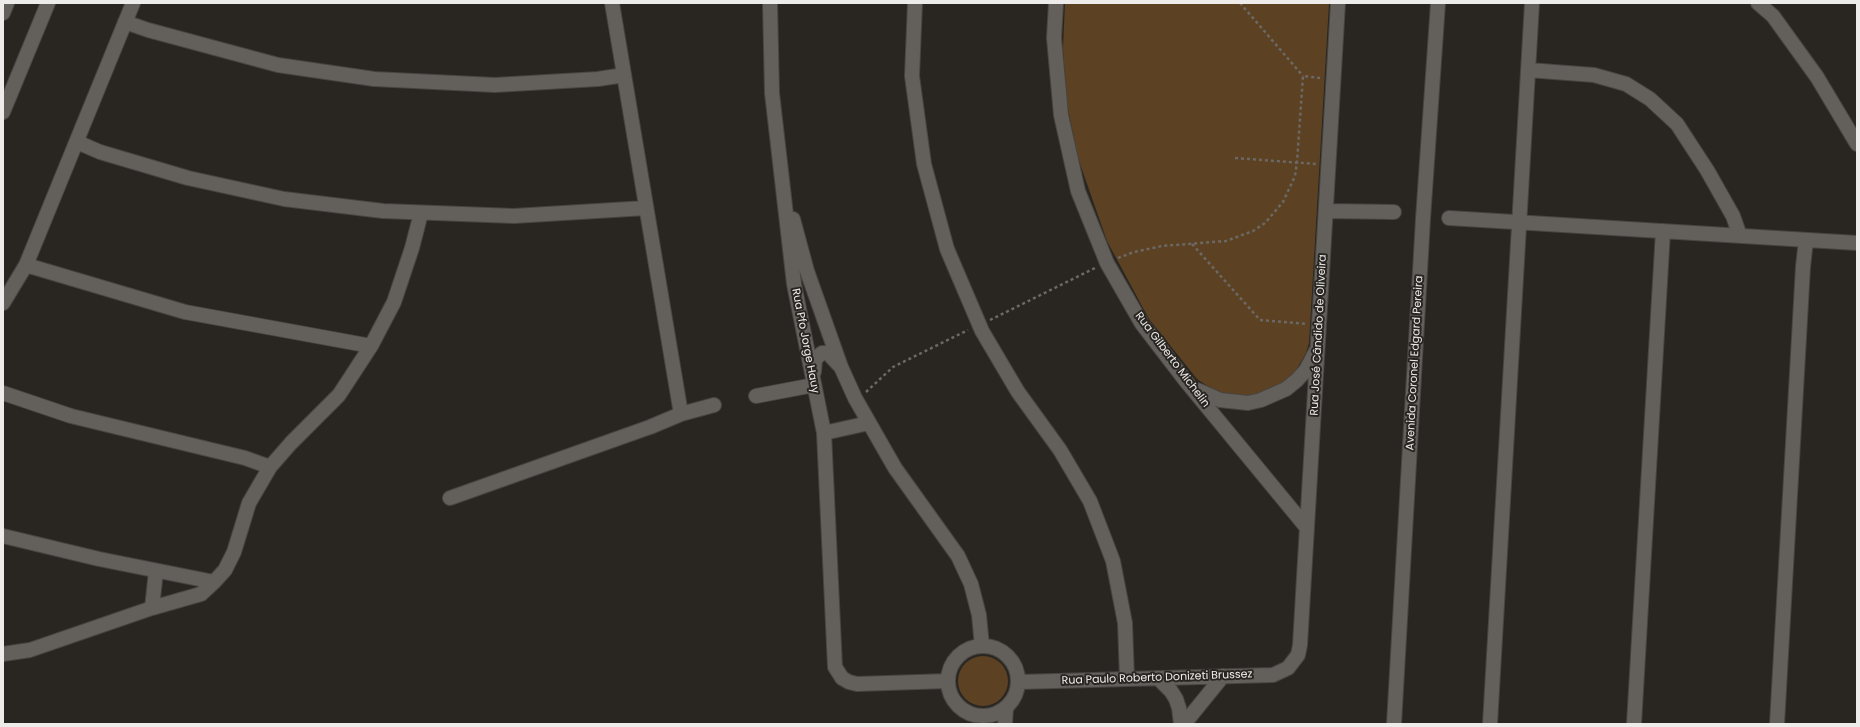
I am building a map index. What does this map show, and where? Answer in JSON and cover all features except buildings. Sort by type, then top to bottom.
[{"type":"street","points":[[3,13],[6,3]]},
{"type":"street","points":[[3,112],[48,3]]},
{"type":"street","points":[[3,303],[26,265],[133,3]]},
{"type":"street","points":[[612,3],[681,414]]},
{"type":"street","name":"Rua Pfo Jorge Hauy","points":[[770,3],[772,93],[780,173],[794,284],[824,434],[834,663],[842,678],[857,684],[948,681]]},
{"type":"street","points":[[915,3],[912,76],[923,156],[947,249],[982,332],[1018,392],[1060,450],[1090,501],[1113,561],[1125,623],[1127,679]]},
{"type":"street","name":"Rua Gilberto Michelin","points":[[1056,3],[1054,38],[1060,115],[1078,190],[1107,262],[1142,324],[1185,380],[1307,528]]},
{"type":"street","name":"Rua José Cândido de Oliveira","points":[[1292,665],[1298,655],[1300,645],[1338,3]]},
{"type":"street","name":"Avenida Coronel Edgard Pereira","points":[[1394,724],[1422,235],[1438,3]]},
{"type":"street","points":[[1490,724],[1532,3]]},
{"type":"street","points":[[1758,3],[1773,16],[1817,77],[1857,144]]},
{"type":"street","points":[[125,22],[148,30],[278,65],[374,79],[495,86],[598,79],[624,75]]},
{"type":"street","points":[[1528,70],[1594,75],[1626,84],[1650,99],[1677,124],[1707,170],[1733,216],[1740,236]]},
{"type":"street","points":[[77,142],[100,152],[188,178],[284,199],[421,213],[514,216],[646,208]]},
{"type":"street","points":[[780,173],[807,271],[841,367],[855,398],[895,468],[958,556],[971,584],[979,615],[982,646]]},
{"type":"street","points":[[1326,211],[1394,212]]},
{"type":"street","points":[[3,654],[30,650],[152,608],[201,594],[214,582],[225,570],[234,552],[249,503],[270,467],[291,443],[339,395],[370,346],[394,302],[412,248],[421,213]]},
{"type":"street","points":[[1449,218],[1857,243]]},
{"type":"street","points":[[1634,724],[1663,231]]},
{"type":"street","points":[[1776,724],[1802,275],[1806,240]]},
{"type":"street","points":[[26,265],[185,312],[370,346]]},
{"type":"street","points":[[1185,380],[1196,389],[1220,400],[1234,403],[1261,400],[1286,389],[1297,380],[1309,364],[1318,345]]},
{"type":"street","points":[[756,396],[814,385],[814,363],[819,355],[828,353],[841,367]]},
{"type":"street","points":[[3,393],[71,416],[245,458],[270,467]]},
{"type":"street","points":[[450,498],[650,427],[681,414],[714,405]]},
{"type":"street","points":[[824,434],[869,423]]},
{"type":"street","points":[[3,536],[156,571],[214,582]]},
{"type":"street","points":[[152,608],[156,571]]},
{"type":"street","points":[[982,646],[991,646],[1008,656],[1018,672],[1018,682],[1015,696],[1006,708],[978,720],[960,707],[949,690],[948,681],[950,670],[954,661],[967,650],[982,646]]},
{"type":"street","name":"Rua Paulo Roberto Donizeti Brussez","points":[[1018,682],[1273,675],[1292,665]]},
{"type":"street","points":[[1183,724],[1223,676]]},
{"type":"street","points":[[1158,678],[1171,691],[1176,699],[1180,708],[1183,724]]},
{"type":"street","points":[[1005,724],[1006,708]]},
{"type":"path","points":[[1107,262],[1134,252],[1162,246],[1226,241],[1253,231],[1275,213],[1290,189],[1297,162],[1302,76],[1240,3]]},
{"type":"path","points":[[1302,76],[1323,78]]},
{"type":"path","points":[[1235,158],[1315,163],[1328,168]]},
{"type":"path","points":[[1191,244],[1260,320],[1319,325]]},
{"type":"shaded area","points":[[1065,3],[1329,3],[1309,343],[1306,353],[1295,372],[1288,380],[1269,392],[1247,397],[1226,395],[1215,391],[1197,379],[1149,319],[1107,241],[1078,158],[1067,104],[1063,49]]},
{"type":"shaded area","points":[[983,656],[992,658],[1001,663],[1006,672],[1008,681],[1006,690],[1001,699],[992,704],[983,706],[974,704],[965,699],[960,690],[958,681],[960,672],[965,663],[974,658]]}]
